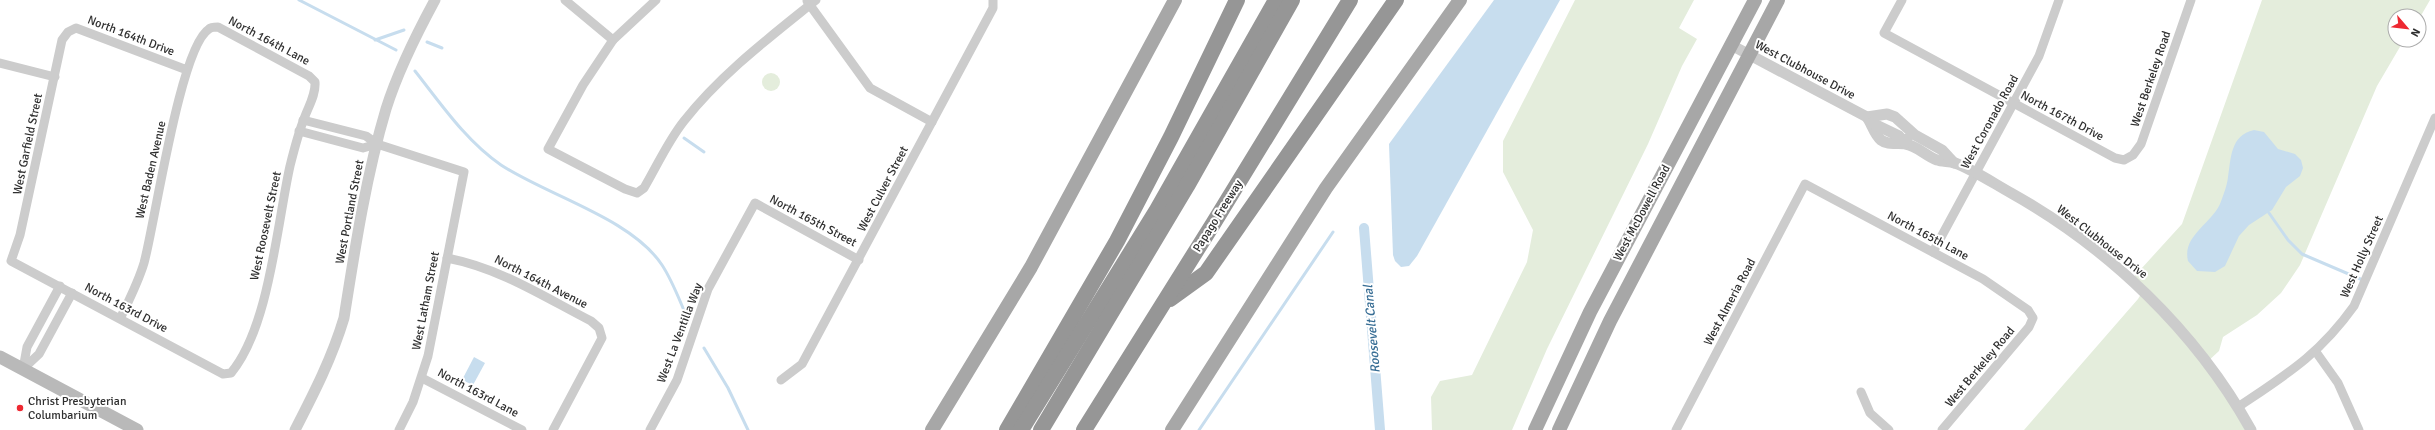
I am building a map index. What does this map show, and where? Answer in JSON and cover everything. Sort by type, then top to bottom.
[{"type":"highway","points":[[1007,430],[1117,241],[1171,137],[1238,0]]},
{"type":"highway","points":[[1021,430],[1157,210],[1276,0]]},
{"type":"highway","points":[[1041,430],[1187,186],[1292,0]]},
{"type":"highway","name":"Papago Freeway","points":[[1084,430],[1164,304],[1350,0]]},
{"type":"highway","points":[[1164,304],[1206,273],[1396,0]]},
{"type":"main road","points":[[932,430],[1031,267],[1175,0]]},
{"type":"main road","points":[[1172,430],[1326,188],[1460,0]]},
{"type":"main road","name":"West McDowell Road","points":[[1535,430],[1590,312],[1756,0]]},
{"type":"main road","name":"West McDowell Road","points":[[1559,430],[1610,321],[1778,0]]},
{"type":"main road","points":[[0,357],[137,430]]},
{"type":"street","name":"West Portland Street","points":[[295,430],[323,375],[344,318],[377,144],[387,107],[416,35],[435,0]]},
{"type":"street","points":[[565,0],[613,40]]},
{"type":"street","points":[[656,0],[613,40],[583,85],[548,149],[625,189],[637,193],[644,188],[674,134],[695,108],[742,61],[811,2],[870,88],[932,122]]},
{"type":"street","name":"West Culver Street","points":[[781,380],[802,364],[993,8],[993,0]]},
{"type":"street","name":"North 167th Drive","points":[[1902,0],[1884,33],[2115,158],[2124,160]]},
{"type":"street","name":"West Coronado Road","points":[[1933,252],[2039,56],[2059,0]]},
{"type":"street","name":"West Berkeley Road","points":[[2124,160],[2133,155],[2141,144],[2191,0]]},
{"type":"street","name":"North 164th Lane","points":[[209,28],[218,27],[309,76],[315,82]]},
{"type":"street","name":"North 164th Drive","points":[[68,32],[76,28],[187,70]]},
{"type":"street","name":"West Baden Avenue","points":[[120,319],[134,292],[144,262],[163,167],[187,70],[203,35],[209,28]]},
{"type":"street","name":"West Garfield Street","points":[[11,261],[20,235],[62,40],[68,32]]},
{"type":"street","name":"West Clubhouse Drive","points":[[1731,46],[1899,136],[1905,144],[1937,160],[1954,163],[2010,192],[2056,221],[2131,280],[2187,339],[2238,407],[2251,430]]},
{"type":"street","points":[[0,63],[55,77]]},
{"type":"street","name":"West Roosevelt Street","points":[[231,373],[252,338],[269,274],[290,166],[299,131],[316,90],[315,82]]},
{"type":"street","name":"West Clubhouse Drive","points":[[1870,120],[1887,114],[1895,117],[1911,132],[1942,150],[1954,163]]},
{"type":"street","name":"West Holly Street","points":[[2238,407],[2290,373],[2316,352],[2338,328],[2354,306],[2435,118]]},
{"type":"street","points":[[303,120],[366,136],[377,144]]},
{"type":"street","points":[[299,131],[363,148],[377,144]]},
{"type":"street","points":[[1905,144],[1911,132]]},
{"type":"street","name":"West Latham Street","points":[[377,144],[464,172],[422,378],[399,430]]},
{"type":"street","name":"North 165th Lane","points":[[1805,184],[1933,252],[2000,291],[2028,310],[2033,318]]},
{"type":"street","name":"West Almeria Road","points":[[1676,430],[1805,184]]},
{"type":"street","name":"North 165th Street","points":[[755,203],[859,260]]},
{"type":"street","name":"West La Ventilla Way","points":[[650,430],[677,380],[708,289],[755,203]]},
{"type":"street","name":"North 164th Avenue","points":[[447,258],[478,265],[506,276],[591,321],[599,328],[602,338],[553,430]]},
{"type":"street","name":"North 163rd Drive","points":[[11,261],[223,374],[231,373]]},
{"type":"street","points":[[22,369],[27,347],[60,286]]},
{"type":"street","points":[[22,369],[39,354],[72,293]]},
{"type":"street","name":"West Berkeley Road","points":[[1942,430],[2029,327],[2033,318]]},
{"type":"street","points":[[2316,352],[2338,384],[2359,430]]},
{"type":"street","name":"North 163rd Lane","points":[[422,378],[522,430]]},
{"type":"street","points":[[1861,392],[1870,413],[1889,430]]},
{"type":"green space","points":[[1575,0],[1694,0],[1679,28],[1697,39],[1682,66],[1648,144],[1547,349],[1512,430],[1432,430],[1431,397],[1440,381],[1472,375],[1527,262],[1533,230],[1503,172],[1503,141]]},
{"type":"green space","points":[[2262,0],[2430,0],[2425,8],[2387,8],[2387,48],[2399,48],[2377,86],[2300,265],[2281,293],[2257,315],[2223,337],[2219,351],[2206,363],[2251,430],[2024,430],[2138,299],[2143,291],[2131,280],[2182,224]]},
{"type":"green space","points":[[771,73],[777,76],[780,82],[777,88],[771,91],[765,88],[762,82],[765,76]]},
{"type":"water","points":[[1494,0],[1560,0],[1417,256],[1409,266],[1401,267],[1395,261],[1393,255],[1389,144]]},
{"type":"water","points":[[2254,130],[2264,132],[2278,149],[2295,154],[2301,160],[2303,168],[2300,176],[2286,187],[2272,210],[2249,225],[2239,236],[2225,266],[2215,272],[2197,271],[2188,261],[2187,252],[2189,244],[2220,204],[2227,184],[2231,156],[2236,142],[2246,133]]},
{"type":"water","points":[[474,357],[485,363],[473,385],[462,380]]},
{"type":"waterway","points":[[299,0],[396,50]]},
{"type":"waterway","points":[[375,40],[404,30]]},
{"type":"waterway","points":[[427,42],[442,48]]},
{"type":"waterway","points":[[415,71],[444,109],[465,133],[476,145],[501,165],[610,221],[648,248],[666,271],[686,315]]},
{"type":"waterway","points":[[684,138],[704,152]]},
{"type":"waterway","points":[[2269,213],[2288,240],[2302,254],[2365,281]]},
{"type":"waterway","name":"Roosevelt Canal","points":[[1364,228],[1380,430]]},
{"type":"waterway","points":[[1199,430],[1333,232]]},
{"type":"waterway","points":[[704,348],[728,388],[748,430]]},
{"type":"place","name":"Christ Presbyterian Columbarium","points":[[20,408]]}]
